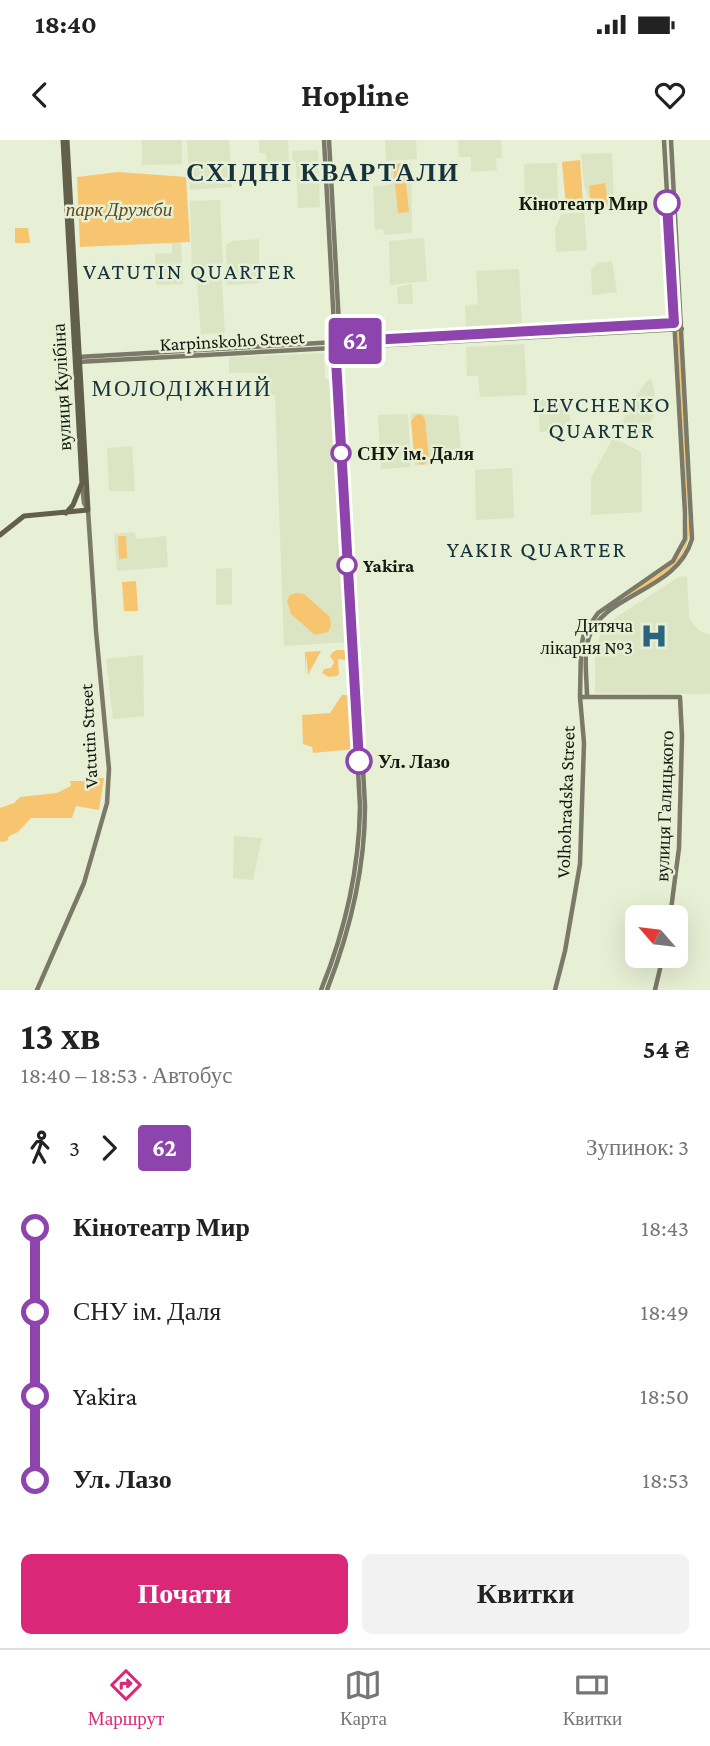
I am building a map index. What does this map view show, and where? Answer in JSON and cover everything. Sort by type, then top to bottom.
[{"type":"main road","name":"Vatutin Street","points":[[65,140],[73,311]]},
{"type":"main road","name":"Vatutin Street","points":[[65,140],[88,510]]},
{"type":"main road","name":"вулиця Кулібіна","points":[[73,311],[79,359],[81,461]]},
{"type":"main road","name":"Vatutin Street","points":[[81,461],[82,483]]},
{"type":"main road","points":[[66,513],[74,505],[82,483]]},
{"type":"main road","points":[[0,535],[24,516],[88,510]]},
{"type":"street","points":[[321,990],[343,929],[359,838],[359,761],[341,345],[327,140]]},
{"type":"street","points":[[327,140],[335,345],[364,762],[365,830],[360,875],[351,918],[327,990]]},
{"type":"street","points":[[584,697],[581,648],[591,621],[606,606],[673,561],[685,539],[664,140]]},
{"type":"street","points":[[584,697],[587,653],[593,630],[603,617],[673,571],[682,561],[692,539],[671,140]]},
{"type":"street","name":"Karpinskoho Street","points":[[341,345],[681,322]]},
{"type":"street","name":"Karpinskoho Street","points":[[79,359],[682,329]]},
{"type":"street","name":"Vatutin Street","points":[[37,990],[84,883],[107,803],[108,769],[88,510],[84,503],[82,483]]},
{"type":"street","name":"вулиця Галицького","points":[[584,697],[680,697],[682,736],[679,848],[672,905]]},
{"type":"street","name":"Volhohradska Street","points":[[555,990],[571,922],[580,864],[584,697]]},
{"type":"street","points":[[655,990],[660,968]]},
{"type":"shaded area","points":[[142,140],[182,140],[182,164],[142,165]]},
{"type":"shaded area","points":[[185,140],[229,140],[232,187],[190,190]]},
{"type":"shaded area","points":[[259,140],[288,140],[289,168],[267,169],[266,153],[259,153]]},
{"type":"shaded area","points":[[385,140],[416,140],[417,159],[386,161]]},
{"type":"shaded area","points":[[458,140],[501,140],[502,158],[496,159],[497,170],[471,172],[471,157],[459,157]]},
{"type":"shaded area","points":[[318,150],[320,207],[298,208],[296,162],[293,161],[292,151]]},
{"type":"shaded area","points":[[612,153],[614,206],[592,209],[584,185],[581,154]]},
{"type":"shaded area","points":[[392,163],[411,163],[412,233],[384,235],[383,229],[375,230],[373,186],[389,185]]},
{"type":"shaded area","points":[[557,163],[558,206],[525,207],[524,164]]},
{"type":"shaded area","points":[[220,200],[223,268],[208,270],[222,280],[225,333],[201,334],[196,270],[192,270],[190,201]]},
{"type":"shaded area","points":[[584,212],[587,250],[556,252],[555,228],[562,214]]},
{"type":"shaded area","points":[[424,238],[427,281],[390,285],[389,241]]},
{"type":"shaded area","points":[[259,239],[259,283],[227,285],[226,245],[233,241]]},
{"type":"shaded area","points":[[181,242],[183,284],[156,285],[155,254],[172,253],[172,243]]},
{"type":"shaded area","points":[[612,261],[617,292],[592,295],[591,270],[598,263]]},
{"type":"shaded area","points":[[519,269],[522,327],[466,330],[465,306],[478,304],[476,271]]},
{"type":"shaded area","points":[[412,284],[413,304],[398,304],[397,287]]},
{"type":"shaded area","points":[[524,344],[527,395],[480,397],[478,376],[467,376],[466,347]]},
{"type":"shaded area","points":[[324,353],[325,378],[334,383],[348,642],[284,646],[275,395],[264,395],[262,373],[229,373],[229,357]]},
{"type":"shaded area","points":[[651,379],[655,412],[644,436],[621,424],[635,398]]},
{"type":"shaded area","points":[[552,399],[569,407],[571,428],[540,432],[538,400]]},
{"type":"shaded area","points":[[411,413],[458,416],[461,447],[451,450],[444,459],[436,460],[432,464],[414,466]]},
{"type":"shaded area","points":[[408,414],[411,467],[381,469],[378,415]]},
{"type":"shaded area","points":[[613,438],[641,452],[642,512],[591,515],[591,478]]},
{"type":"shaded area","points":[[132,446],[135,491],[109,491],[107,448]]},
{"type":"shaded area","points":[[512,468],[514,518],[476,520],[475,470]]},
{"type":"shaded area","points":[[135,532],[136,539],[166,536],[168,567],[117,571],[114,534]]},
{"type":"shaded area","points":[[232,568],[232,604],[216,605],[216,569]]},
{"type":"shaded area","name":"Дитяча лікарня №3","points":[[687,576],[689,618],[698,630],[710,635],[710,694],[595,693],[595,652],[602,630],[615,618],[679,577]]},
{"type":"shaded area","points":[[143,655],[144,716],[113,719],[106,659]]},
{"type":"shaded area","points":[[234,836],[262,838],[253,880],[233,878]]},
{"type":"green space","points":[[580,160],[583,204],[566,207],[562,162]]},
{"type":"green space","points":[[404,163],[409,212],[398,213],[393,164]]},
{"type":"green space","name":"парк Дружби","points":[[118,172],[186,177],[190,242],[80,247],[77,177]]},
{"type":"green space","points":[[605,183],[608,204],[591,206],[589,186]]},
{"type":"green space","points":[[673,205],[679,318],[678,319],[670,206]]},
{"type":"green space","points":[[15,228],[28,228],[30,243],[15,243]]},
{"type":"green space","points":[[677,331],[680,332],[688,510],[687,509]]},
{"type":"green space","points":[[421,414],[425,419],[429,459],[421,465],[415,461],[411,421]]},
{"type":"green space","points":[[689,517],[689,533],[681,557],[664,574],[627,596],[675,561],[687,538]]},
{"type":"green space","points":[[118,536],[126,536],[127,558],[119,559]]},
{"type":"green space","points":[[136,581],[138,611],[124,611],[122,582]]},
{"type":"green space","points":[[304,594],[330,617],[331,626],[328,632],[315,635],[291,614],[287,601],[290,595]]},
{"type":"green space","points":[[337,650],[348,650],[350,678],[346,660],[338,659],[337,676],[329,677],[322,673],[324,669],[331,668],[334,662],[330,656]]},
{"type":"green space","points":[[321,651],[308,675],[306,655],[306,677],[305,652]]},
{"type":"green space","points":[[342,695],[348,695],[351,699],[355,749],[313,753],[312,747],[303,744],[302,715],[330,713]]},
{"type":"green space","points":[[89,777],[104,778],[99,810],[76,806],[72,818],[31,818],[18,832],[9,836],[7,841],[0,842],[0,808],[14,803],[20,797],[57,793],[71,786],[70,781],[87,781]]},
{"type":"bus line","name":"62","points":[[359,761],[335,342],[674,323],[667,203]]},
{"type":"place","name":"Кінотеатр Мир","points":[[667,203]]},
{"type":"place","name":"СНУ ім. Даля","points":[[341,453]]},
{"type":"place","name":"Yakira","points":[[347,565]]},
{"type":"place","name":"Дитяча лікарня №3","points":[[654,636]]},
{"type":"place","name":"Ул. Лазо","points":[[359,761]]},
{"type":"district","name":"СХІДНІ КВАРТАЛИ","points":[[323,172]]},
{"type":"district","name":"VATUTIN QUARTER","points":[[190,271]]},
{"type":"district","name":"МОЛОДІЖНИЙ","points":[[182,388]]},
{"type":"district","name":"LEVCHENKO QUARTER","points":[[602,417]]},
{"type":"district","name":"YAKIR QUARTER","points":[[537,549]]}]
